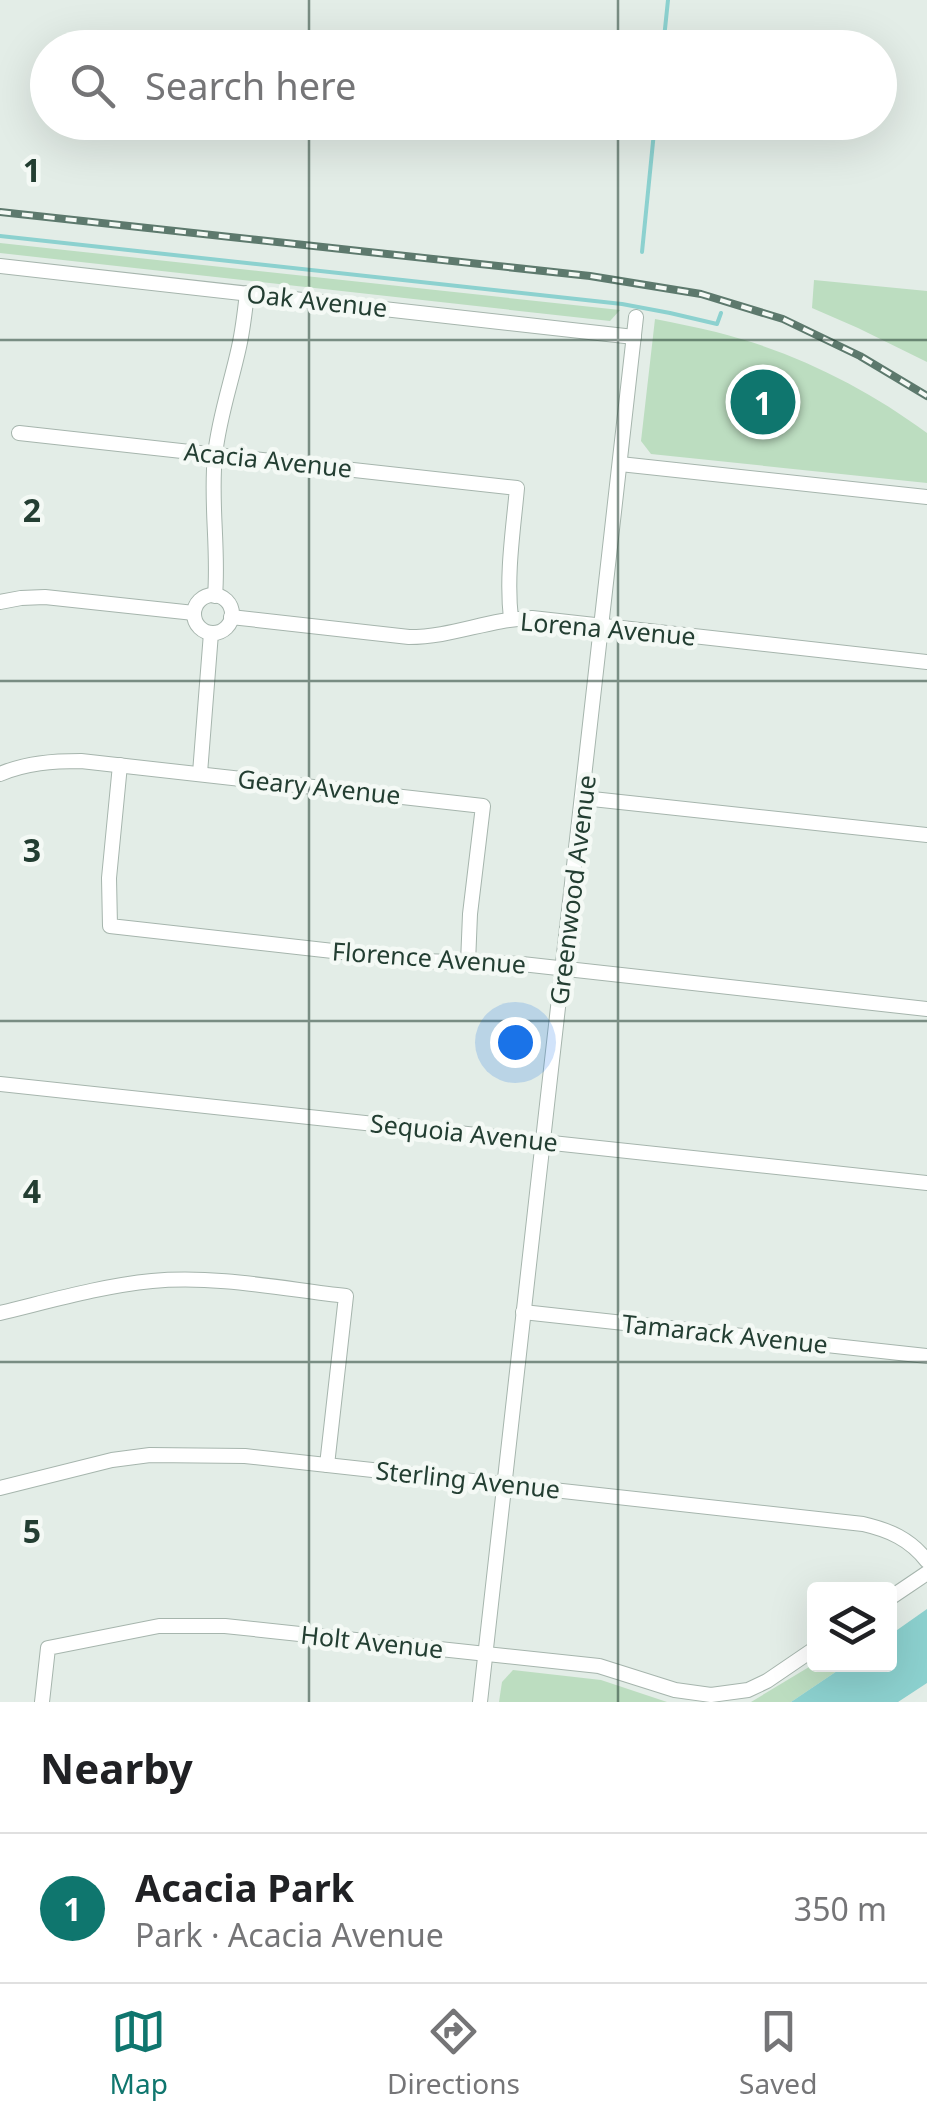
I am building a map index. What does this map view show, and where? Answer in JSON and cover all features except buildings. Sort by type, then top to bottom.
[{"type":"street","name":"Oak Avenue","points":[[0,266],[634,336]]},
{"type":"street","points":[[215,596],[215,454],[224,401],[240,345],[247,293]]},
{"type":"street","name":"Greenwood Avenue","points":[[480,1702],[636,317]]},
{"type":"street","name":"Acacia Avenue","points":[[19,434],[517,488],[509,567],[512,619]]},
{"type":"street","points":[[620,464],[927,496]]},
{"type":"street","points":[[215,596],[229,604],[232,617],[223,630],[211,633],[196,624],[194,613],[202,598],[215,596]]},
{"type":"street","points":[[0,602],[45,597],[194,613]]},
{"type":"street","name":"Lorena Avenue","points":[[232,617],[408,636],[456,633],[532,618],[927,662]]},
{"type":"street","points":[[200,774],[211,633]]},
{"type":"street","name":"Geary Avenue","points":[[0,774],[52,761],[120,765],[483,806],[468,963]]},
{"type":"street","name":"Florence Avenue","points":[[120,765],[109,878],[110,926],[422,961],[522,964],[927,1009]]},
{"type":"street","points":[[584,798],[927,835]]},
{"type":"street","name":"Sequoia Avenue","points":[[0,1084],[927,1183]]},
{"type":"street","points":[[0,1312],[154,1281],[219,1282],[346,1296],[327,1465]]},
{"type":"street","name":"Tamarack Avenue","points":[[523,1312],[927,1356]]},
{"type":"street","name":"Sterling Avenue","points":[[0,1488],[150,1454],[216,1454],[863,1524],[904,1539],[927,1561]]},
{"type":"street","points":[[897,1593],[927,1573]]},
{"type":"street","name":"Holt Avenue","points":[[42,1702],[48,1648],[159,1626],[225,1626],[600,1666],[674,1690],[711,1695],[748,1690],[807,1654]]},
{"type":"green space","points":[[0,243],[620,310],[610,321],[0,253]]},
{"type":"green space","points":[[814,280],[927,291],[927,362],[812,308]]},
{"type":"green space","points":[[655,319],[772,349],[879,400],[927,433],[927,483],[651,454],[641,441]]},
{"type":"green space","points":[[807,1668],[807,1672],[836,1672],[791,1702],[751,1702]]},
{"type":"green space","points":[[513,1670],[601,1680],[667,1702],[499,1702],[502,1682]]},
{"type":"water","points":[[927,1609],[927,1683],[898,1702],[791,1702],[836,1672],[897,1672],[897,1630]]},
{"type":"waterway","points":[[665,30],[668,0]]},
{"type":"waterway","points":[[642,252],[653,140]]},
{"type":"waterway","points":[[0,236],[622,304],[717,324],[721,313]]},
{"type":"railway","points":[[0,212],[590,276],[701,294],[783,319],[860,356],[927,396]]},
{"type":"place","name":"Acacia Park","points":[[763,402]]}]
